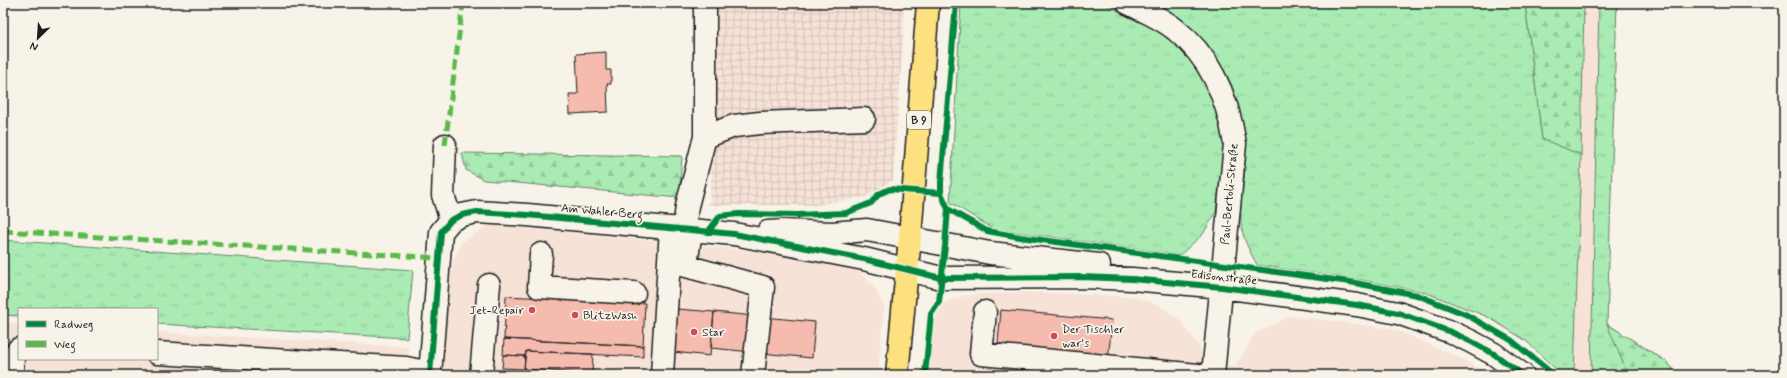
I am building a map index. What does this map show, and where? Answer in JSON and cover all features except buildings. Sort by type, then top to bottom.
[{"type":"main road","name":"B 9","points":[[897,375],[910,237],[928,3]]},
{"type":"street","points":[[662,375],[682,229],[705,137],[705,3]]},
{"type":"street","name":"Paul-Bertoli-Straße","points":[[1128,3],[1150,13],[1176,29],[1198,49],[1212,71],[1231,118],[1235,144],[1213,375]]},
{"type":"street","points":[[705,137],[734,126],[864,119]]},
{"type":"street","points":[[158,353],[399,368],[430,374],[441,232],[451,220],[443,195],[445,146]]},
{"type":"street","name":"Am Wahler Berg","points":[[451,220],[462,215],[477,212],[527,215],[734,234],[864,259],[906,270]]},
{"type":"street","points":[[682,229],[686,266],[763,287],[753,375]]},
{"type":"street","name":"Am Wahler Berg","points":[[734,234],[783,231],[832,233],[867,230],[910,237]]},
{"type":"street","name":"Edisonstraße","points":[[910,237],[945,246],[990,253],[1128,268],[1222,287]]},
{"type":"street","points":[[541,254],[539,286],[634,293]]},
{"type":"street","name":"Edisonstraße","points":[[906,270],[941,278],[1089,277],[1132,279],[1222,287],[1357,305],[1398,313],[1451,332],[1472,342],[1499,358],[1523,375]]},
{"type":"street","points":[[481,375],[489,285]]},
{"type":"street","points":[[985,312],[981,354],[1198,375]]},
{"type":"street","points":[[12,375],[13,356],[18,350]]},
{"type":"shaded area","points":[[715,3],[904,3],[903,40],[893,180],[865,197],[815,205],[709,205],[715,122]]},
{"type":"shaded area","points":[[1584,3],[1599,3],[1591,375],[1574,375]]},
{"type":"shaded area","points":[[491,224],[762,252],[858,271],[872,284],[884,306],[878,375],[439,375],[452,264],[461,243]]},
{"type":"shaded area","points":[[1029,292],[1134,297],[1159,305],[1179,319],[1200,347],[1203,364],[1235,367],[1255,334],[1291,316],[1394,329],[1458,357],[1490,375],[929,375],[934,320],[944,303],[967,295]]},
{"type":"shaded area","points":[[3,323],[18,324],[18,360],[158,360],[158,332],[409,347],[406,375],[3,375]]},
{"type":"green space","points":[[961,3],[1103,3],[1161,32],[1187,55],[1215,100],[1224,143],[1216,212],[1203,234],[1180,255],[993,229],[950,202]]},
{"type":"green space","points":[[1152,3],[1525,3],[1542,138],[1581,155],[1574,375],[1562,375],[1525,340],[1488,317],[1424,292],[1362,280],[1257,265],[1246,243],[1242,229],[1241,205],[1245,166],[1244,132],[1237,100],[1231,85],[1215,56],[1198,34],[1178,17]]},
{"type":"green space","points":[[1525,3],[1584,3],[1581,155],[1542,139]]},
{"type":"green space","points":[[1599,3],[1617,3],[1607,324],[1667,362],[1678,375],[1591,375]]},
{"type":"green space","points":[[462,153],[682,156],[679,198],[484,180],[466,170]]},
{"type":"green space","points":[[3,240],[413,270],[407,338],[158,324],[158,308],[18,308],[18,316],[3,315]]},
{"type":"green space","points":[[1607,324],[1667,362],[1678,375],[1628,375]]},
{"type":"marked path","points":[[445,145],[463,3]]},
{"type":"marked path","points":[[3,231],[438,258]]},
{"type":"cycle path","points":[[925,375],[931,314],[939,302],[945,246],[948,209],[941,193],[941,182],[956,3]]},
{"type":"cycle path","points":[[708,232],[720,216],[739,214],[797,215],[846,213],[871,203],[879,194],[890,189],[941,193]]},
{"type":"cycle path","points":[[948,209],[987,231],[1020,237],[1350,282],[1417,295],[1465,314],[1511,340],[1554,375]]},
{"type":"cycle path","points":[[430,375],[441,232],[451,220],[462,215],[477,212],[527,215],[734,234],[864,259],[941,278],[1082,277],[1132,279],[1222,287],[1357,305],[1398,313],[1451,332],[1494,354],[1523,375]]},
{"type":"place","name":"Jet-Repair","points":[[532,310]]},
{"type":"place","name":"BlitzWash","points":[[575,315]]},
{"type":"place","name":"Star","points":[[694,332]]},
{"type":"place","name":"Der Tischler war's","points":[[1054,336]]}]
